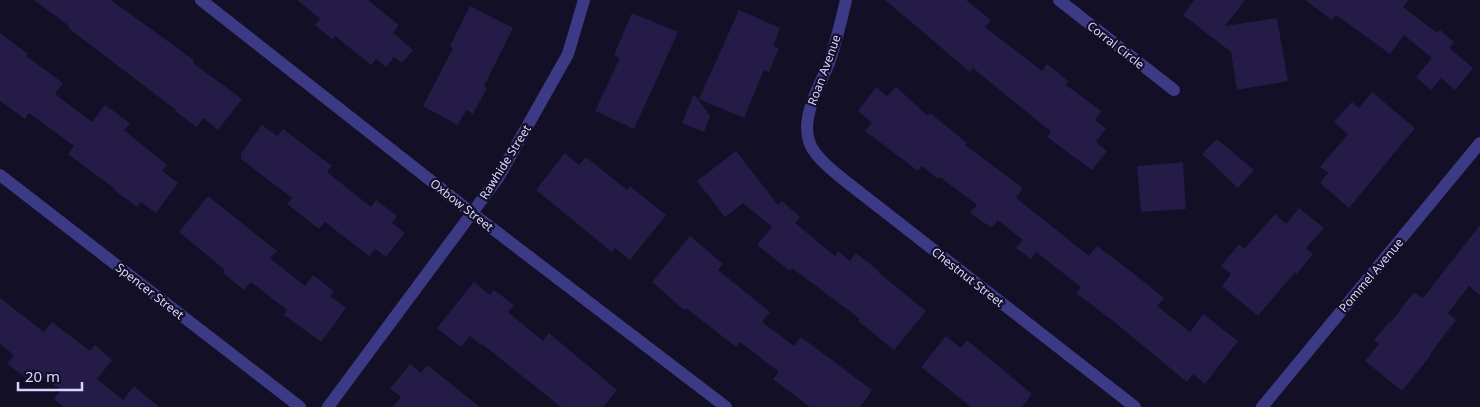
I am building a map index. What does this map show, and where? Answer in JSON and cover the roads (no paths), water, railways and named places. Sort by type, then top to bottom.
[{"type":"street","name":"Oxbow Street","points":[[201,0],[472,213],[726,407]]},
{"type":"street","name":"Rawhide Street","points":[[328,407],[498,178],[568,54],[584,0]]},
{"type":"street","name":"Roan Avenue","points":[[810,141],[806,120],[830,58],[846,0]]},
{"type":"street","name":"Corral Circle","points":[[1059,0],[1174,90]]},
{"type":"street","name":"Chestnut Street","points":[[810,141],[814,152],[838,175],[1135,407]]},
{"type":"street","name":"Pommel Avenue","points":[[1262,407],[1480,143]]},
{"type":"street","name":"Spencer Street","points":[[0,175],[300,407]]}]
